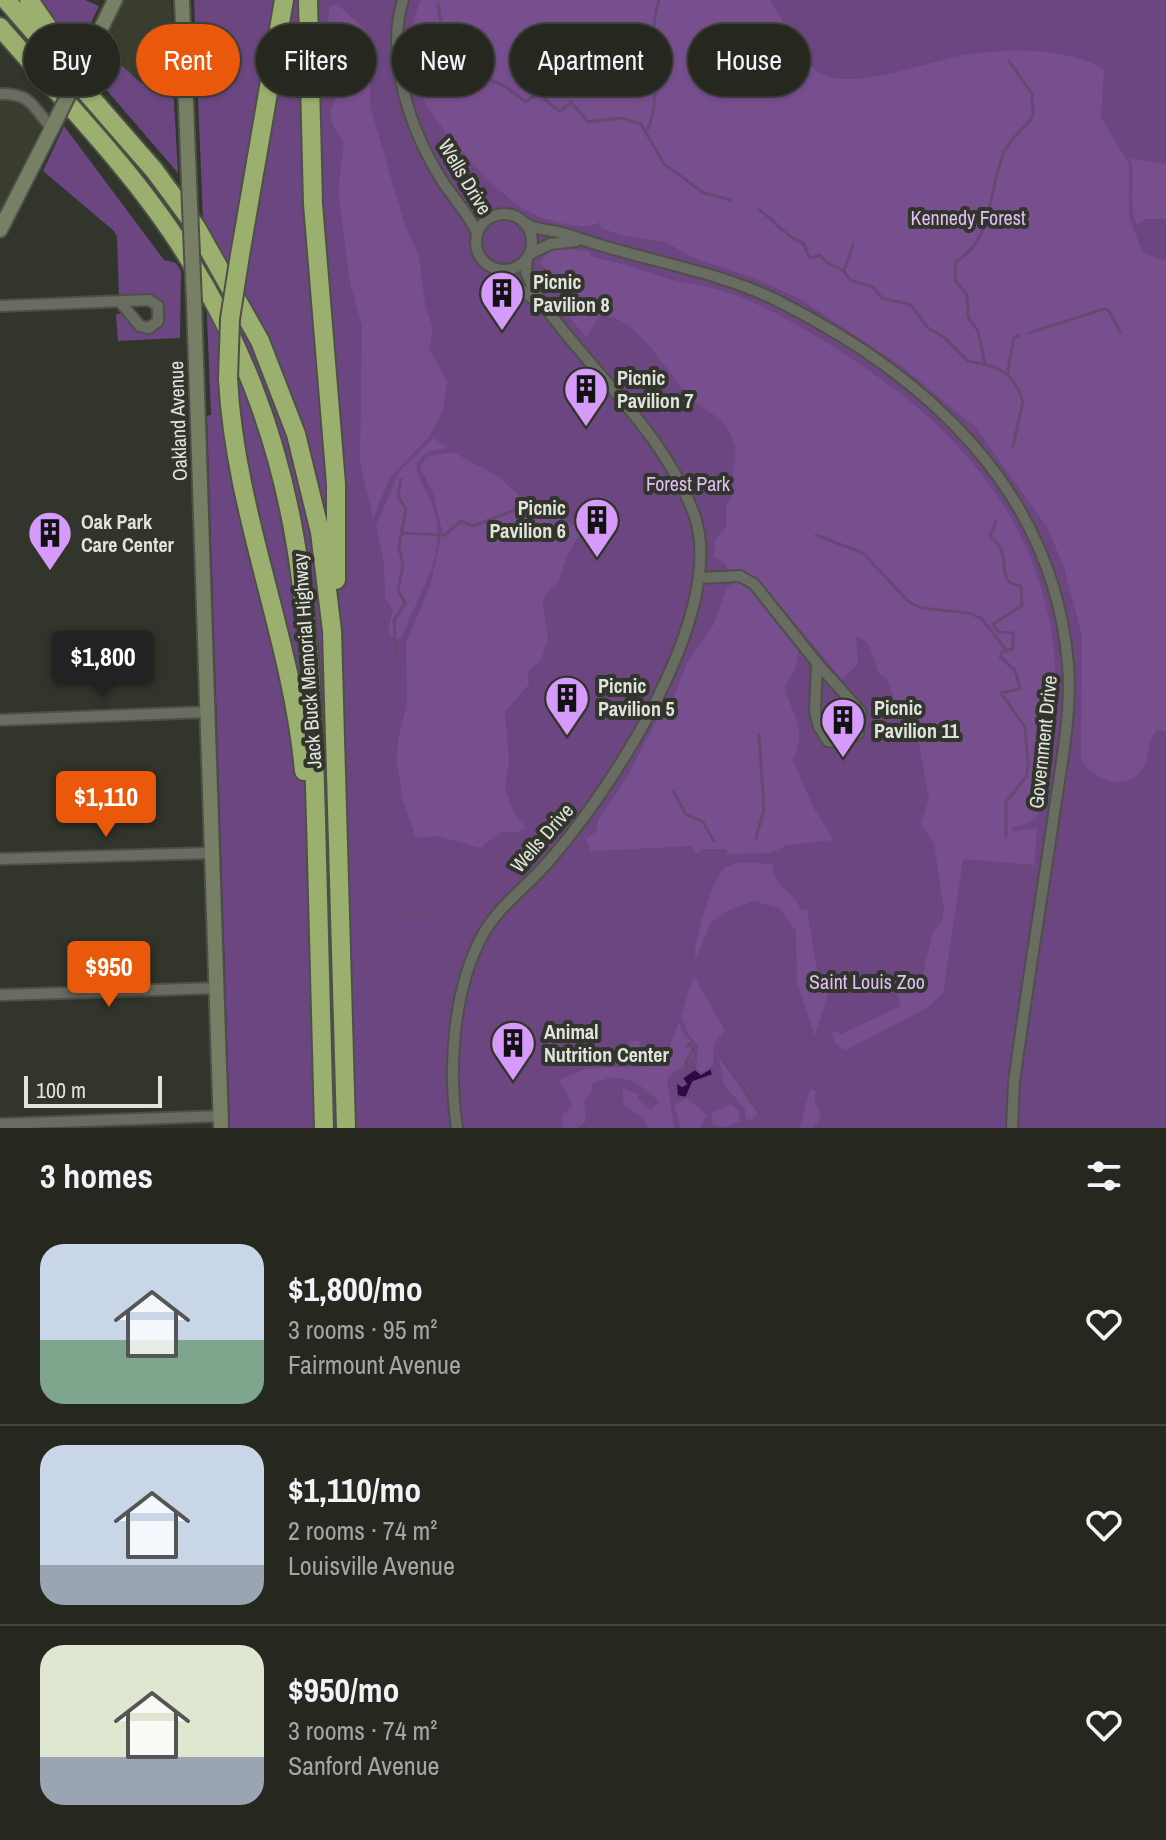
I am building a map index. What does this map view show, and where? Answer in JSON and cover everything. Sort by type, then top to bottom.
[{"type":"highway","name":"Jack Buck Memorial Highway","points":[[6,0],[154,170],[196,227],[264,351],[296,434],[326,564],[332,631],[346,1128]]},
{"type":"highway","points":[[29,0],[100,108]]},
{"type":"highway","points":[[284,0],[230,319],[228,379],[239,481],[297,721],[317,869]]},
{"type":"highway","points":[[308,0],[313,204],[337,517],[332,631]]},
{"type":"highway","name":"Jack Buck Memorial Highway","points":[[0,27],[127,175],[176,240],[237,347],[261,406],[290,503],[306,602],[324,1128]]},
{"type":"street","points":[[0,230],[115,0]]},
{"type":"street","name":"Oakland Avenue","points":[[182,0],[221,1122]]},
{"type":"street","name":"Wells Drive","points":[[403,0],[397,49],[403,87],[434,166],[477,233]]},
{"type":"street","points":[[0,94],[17,94],[27,98],[54,125]]},
{"type":"street","points":[[497,214],[511,215],[523,222],[531,233],[528,256],[516,268],[494,269],[476,250],[477,233],[484,221],[497,214]]},
{"type":"street","name":"Government Drive","points":[[523,222],[537,230],[555,232],[739,284],[808,317],[887,369],[949,418],[992,464],[1027,521],[1057,599],[1069,686],[1054,813],[1014,1082],[1012,1128]]},
{"type":"street","name":"Government Drive","points":[[528,256],[558,242],[583,242]]},
{"type":"street","name":"Wells Drive","points":[[457,1128],[454,1079],[457,1037],[466,978],[479,941],[495,915],[547,863],[612,782],[675,654],[700,578],[698,528],[682,488],[627,406],[548,311],[527,277],[528,256]]},
{"type":"street","name":"Wells Drive","points":[[494,269],[548,311]]},
{"type":"street","points":[[0,306],[121,303]]},
{"type":"street","points":[[700,578],[730,575],[754,584],[860,711],[858,733],[844,743],[828,741],[817,721],[814,703],[817,663]]},
{"type":"street","points":[[0,720],[207,712]]},
{"type":"street","points":[[0,859],[212,853]]},
{"type":"street","points":[[0,995],[216,988]]},
{"type":"street","points":[[0,1124],[221,1122]]},
{"type":"shaded area","points":[[124,0],[171,0],[172,24],[136,24],[136,78],[120,64],[120,24],[111,24]]},
{"type":"shaded area","points":[[0,99],[23,102],[41,127],[0,212]]},
{"type":"shaded area","points":[[711,1068],[713,1075],[693,1082],[686,1098],[677,1096],[676,1082],[682,1086],[686,1084],[682,1078],[695,1069],[701,1074]]},
{"type":"green space","points":[[38,0],[85,0],[99,6],[91,24],[55,24]]},
{"type":"green space","name":"Forest Park","points":[[194,0],[1166,0],[1166,1128],[230,1128],[207,416],[211,415],[198,96],[240,96],[240,24],[195,24]]},
{"type":"green space","name":"Kennedy Forest","points":[[421,0],[770,0],[784,24],[688,24],[688,96],[810,96],[810,65],[830,77],[865,78],[954,57],[990,52],[1052,53],[1089,62],[1104,70],[1101,118],[1129,164],[1129,217],[1143,253],[1166,261],[1166,731],[1157,730],[1144,766],[1134,778],[1109,781],[1092,772],[1081,759],[1082,636],[1064,567],[1047,527],[976,428],[904,368],[800,299],[759,280],[694,258],[665,242],[621,235],[601,228],[600,222],[586,226],[558,222],[537,216],[519,206],[463,152],[422,96],[494,96],[494,24],[414,24]]},
{"type":"green space","points":[[337,4],[359,24],[328,24],[329,7]]},
{"type":"green space","points":[[120,64],[136,78],[136,96],[174,96],[178,173],[112,96],[120,96]]},
{"type":"green space","points":[[337,96],[370,96],[370,106],[405,225],[419,256],[425,304],[433,329],[429,349],[447,381],[443,411],[429,437],[390,477],[373,518],[360,462],[362,326],[350,283],[338,192],[344,142],[332,123],[332,108]]},
{"type":"green space","points":[[64,126],[164,260],[176,263],[181,271],[180,338],[118,341],[116,314],[124,314],[139,331],[157,330],[162,325],[164,307],[153,298],[119,296],[117,237],[114,231],[43,171]]},
{"type":"green space","points":[[1130,158],[1166,164],[1166,219],[1145,219],[1137,225]]},
{"type":"green space","points":[[554,247],[590,252],[590,256],[735,295],[803,328],[867,369],[915,406],[957,445],[992,488],[1019,533],[1040,583],[1052,636],[1056,693],[1051,754],[1040,812],[1024,825],[1012,827],[1012,831],[1037,828],[1034,865],[963,859],[943,993],[927,1008],[846,1050],[835,1043],[831,1030],[841,1034],[901,1006],[895,986],[923,974],[933,931],[941,923],[944,910],[934,843],[921,824],[929,799],[917,733],[905,730],[887,679],[879,674],[866,642],[856,636],[858,664],[842,679],[757,578],[742,570],[728,571],[726,564],[714,556],[715,540],[726,527],[726,506],[734,493],[730,480],[736,453],[731,434],[721,421],[689,396],[649,346],[625,323],[600,316],[586,337],[564,311],[570,294],[540,263]]},
{"type":"green space","points":[[434,438],[447,448],[427,452],[416,464],[436,517],[436,549],[427,579],[402,637],[395,640],[388,630],[393,610],[385,598],[384,565],[376,525],[400,471]]},
{"type":"green space","points":[[453,452],[499,477],[530,506],[583,529],[567,556],[559,582],[545,595],[543,604],[548,639],[541,660],[528,671],[529,684],[505,712],[509,761],[505,789],[514,813],[526,828],[517,833],[502,831],[480,848],[438,836],[416,838],[402,797],[397,762],[398,739],[407,704],[406,643],[431,583],[442,531],[433,493],[420,468],[426,457]]},
{"type":"green space","points":[[735,581],[754,592],[799,647],[795,669],[785,687],[799,730],[793,760],[813,807],[834,840],[787,845],[770,853],[728,854],[726,849],[701,849],[698,853],[693,852],[693,846],[591,851],[586,839],[597,831],[598,820],[628,776],[654,725],[671,704],[688,661],[713,626],[726,589]]},
{"type":"green space","points":[[738,864],[773,864],[777,880],[801,910],[807,910],[818,976],[833,976],[815,1036],[797,982],[796,931],[779,908],[754,901],[724,912],[710,924],[696,959],[695,955],[706,907],[722,871]]},
{"type":"green space","points":[[694,976],[725,1031],[714,1043],[713,1067],[701,1074],[696,1073],[698,1045],[688,1034],[681,1016]]},
{"type":"green space","points":[[679,1022],[685,1036],[694,1044],[694,1052],[689,1062],[667,1080],[674,1128],[648,1128],[643,1118],[624,1105],[622,1088],[640,1095],[637,1099],[651,1110],[659,1101],[636,1083],[612,1078],[592,1084],[592,1092],[584,1100],[586,1121],[577,1128],[563,1128],[561,1116],[573,1105],[559,1080],[588,1068],[656,1066],[666,1056]]},
{"type":"green space","points":[[628,1041],[639,1041],[642,1052],[655,1049],[658,1054],[642,1063],[599,1063],[603,1051],[636,1054],[637,1050],[630,1048]]},
{"type":"green space","points":[[719,1058],[758,1112],[752,1120],[746,1119],[745,1109],[724,1085]]},
{"type":"green space","points":[[810,1089],[816,1091],[814,1099],[821,1117],[813,1128],[800,1128]]},
{"type":"green space","points":[[687,1098],[707,1115],[700,1128],[681,1128],[674,1105]]},
{"type":"green space","points":[[731,1104],[739,1111],[740,1121],[724,1128],[712,1124],[712,1113]]},
{"type":"waterway","points":[[648,129],[655,96],[653,33],[659,0]]},
{"type":"waterway","points":[[438,4],[442,28],[462,68],[505,86],[526,102],[533,96],[541,96],[560,112],[571,102],[588,122],[620,118],[641,124],[664,164],[704,193],[730,200]]},
{"type":"waterway","points":[[985,363],[978,331],[968,317],[967,295],[955,280],[956,261],[977,241],[984,227],[1005,150],[1033,116],[1032,94],[1009,61]]},
{"type":"waterway","points":[[758,209],[803,243],[810,258],[820,255],[844,271],[850,280],[873,287],[882,298],[911,305],[928,328],[944,337],[968,361],[996,368],[1009,376],[1023,402],[1013,446]]},
{"type":"waterway","points":[[844,271],[853,245]]},
{"type":"waterway","points":[[1029,333],[1104,309],[1109,311],[1120,332]]},
{"type":"waterway","points":[[1007,375],[1014,337],[1018,336]]},
{"type":"waterway","points":[[396,658],[394,621],[405,603],[398,590],[403,565],[399,546],[406,509],[398,496],[401,480]]},
{"type":"waterway","points":[[402,533],[445,535],[461,521],[473,526],[523,507]]},
{"type":"waterway","points":[[996,521],[990,536],[1001,549],[1007,579],[1021,586],[1022,606],[993,624],[998,632],[1013,633],[1013,649],[1003,651],[1000,657],[1015,670],[1020,689],[1001,693],[1025,727],[1028,766],[1026,777],[1006,802],[1006,837]]},
{"type":"waterway","points":[[816,535],[863,553],[908,601],[921,608],[969,613],[982,619],[1007,651]]},
{"type":"waterway","points":[[756,838],[764,809],[759,735]]},
{"type":"waterway","points":[[673,791],[686,814],[703,822],[714,841]]},
{"type":"waterway","points":[[403,914],[441,918]]},
{"type":"waterway","points":[[402,1028],[420,1037]]},
{"type":"waterway","points":[[686,1047],[691,1043],[693,1050],[685,1064],[688,1072]]},
{"type":"waterway","points":[[721,1056],[759,1113]]},
{"type":"place","name":"Picnic Pavilion 8","points":[[502,332]]},
{"type":"place","name":"Picnic Pavilion 7","points":[[586,428]]},
{"type":"place","name":"Picnic Pavilion 6","points":[[597,559]]},
{"type":"place","name":"Oak Park Care Center","points":[[50,572]]},
{"type":"place","name":"Picnic Pavilion 5","points":[[567,737]]},
{"type":"place","name":"Picnic Pavilion 11","points":[[843,759]]},
{"type":"place","name":"Animal Nutrition Center","points":[[513,1082]]},
{"type":"park label","name":"Saint Louis Zoo","points":[[867,982]]}]
